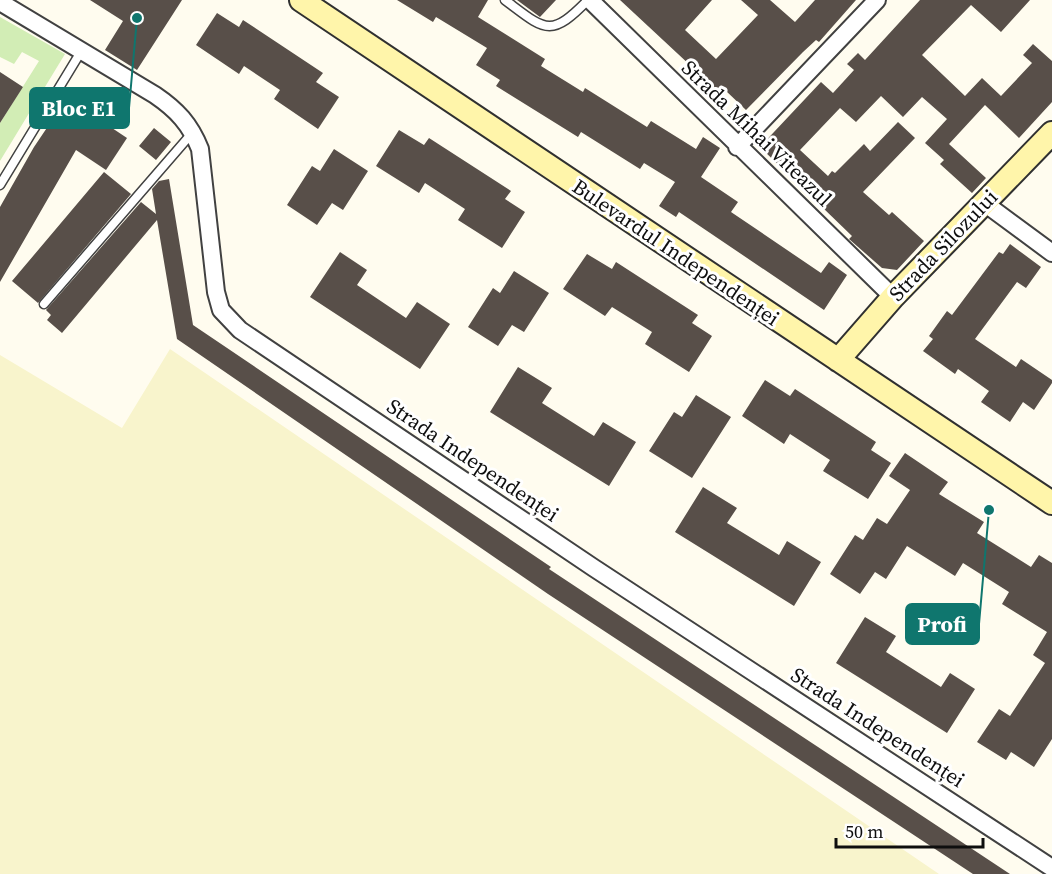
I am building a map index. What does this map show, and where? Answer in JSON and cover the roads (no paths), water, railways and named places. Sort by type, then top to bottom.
[{"type":"main road","name":"Bulevardul Independenței","points":[[301,0],[1052,503]]},
{"type":"main road","name":"Strada Silozului","points":[[838,360],[893,297],[1052,133]]},
{"type":"street","name":"Strada Mihai Viteazul","points":[[589,0],[893,297]]},
{"type":"street","points":[[737,147],[877,0]]},
{"type":"street","name":"Strada Independenței","points":[[0,2],[173,107],[193,132],[200,149],[216,292],[221,310],[240,330],[587,564],[1052,868]]},
{"type":"street","points":[[983,202],[1052,253]]},
{"type":"lane","points":[[505,0],[537,24],[551,27],[562,24],[589,0]]},
{"type":"lane","points":[[0,185],[82,51]]},
{"type":"lane","points":[[44,304],[193,132]]},
{"type":"place","name":"Bloc E1","points":[[137,18]]},
{"type":"place","name":"Profi","points":[[989,510]]}]
